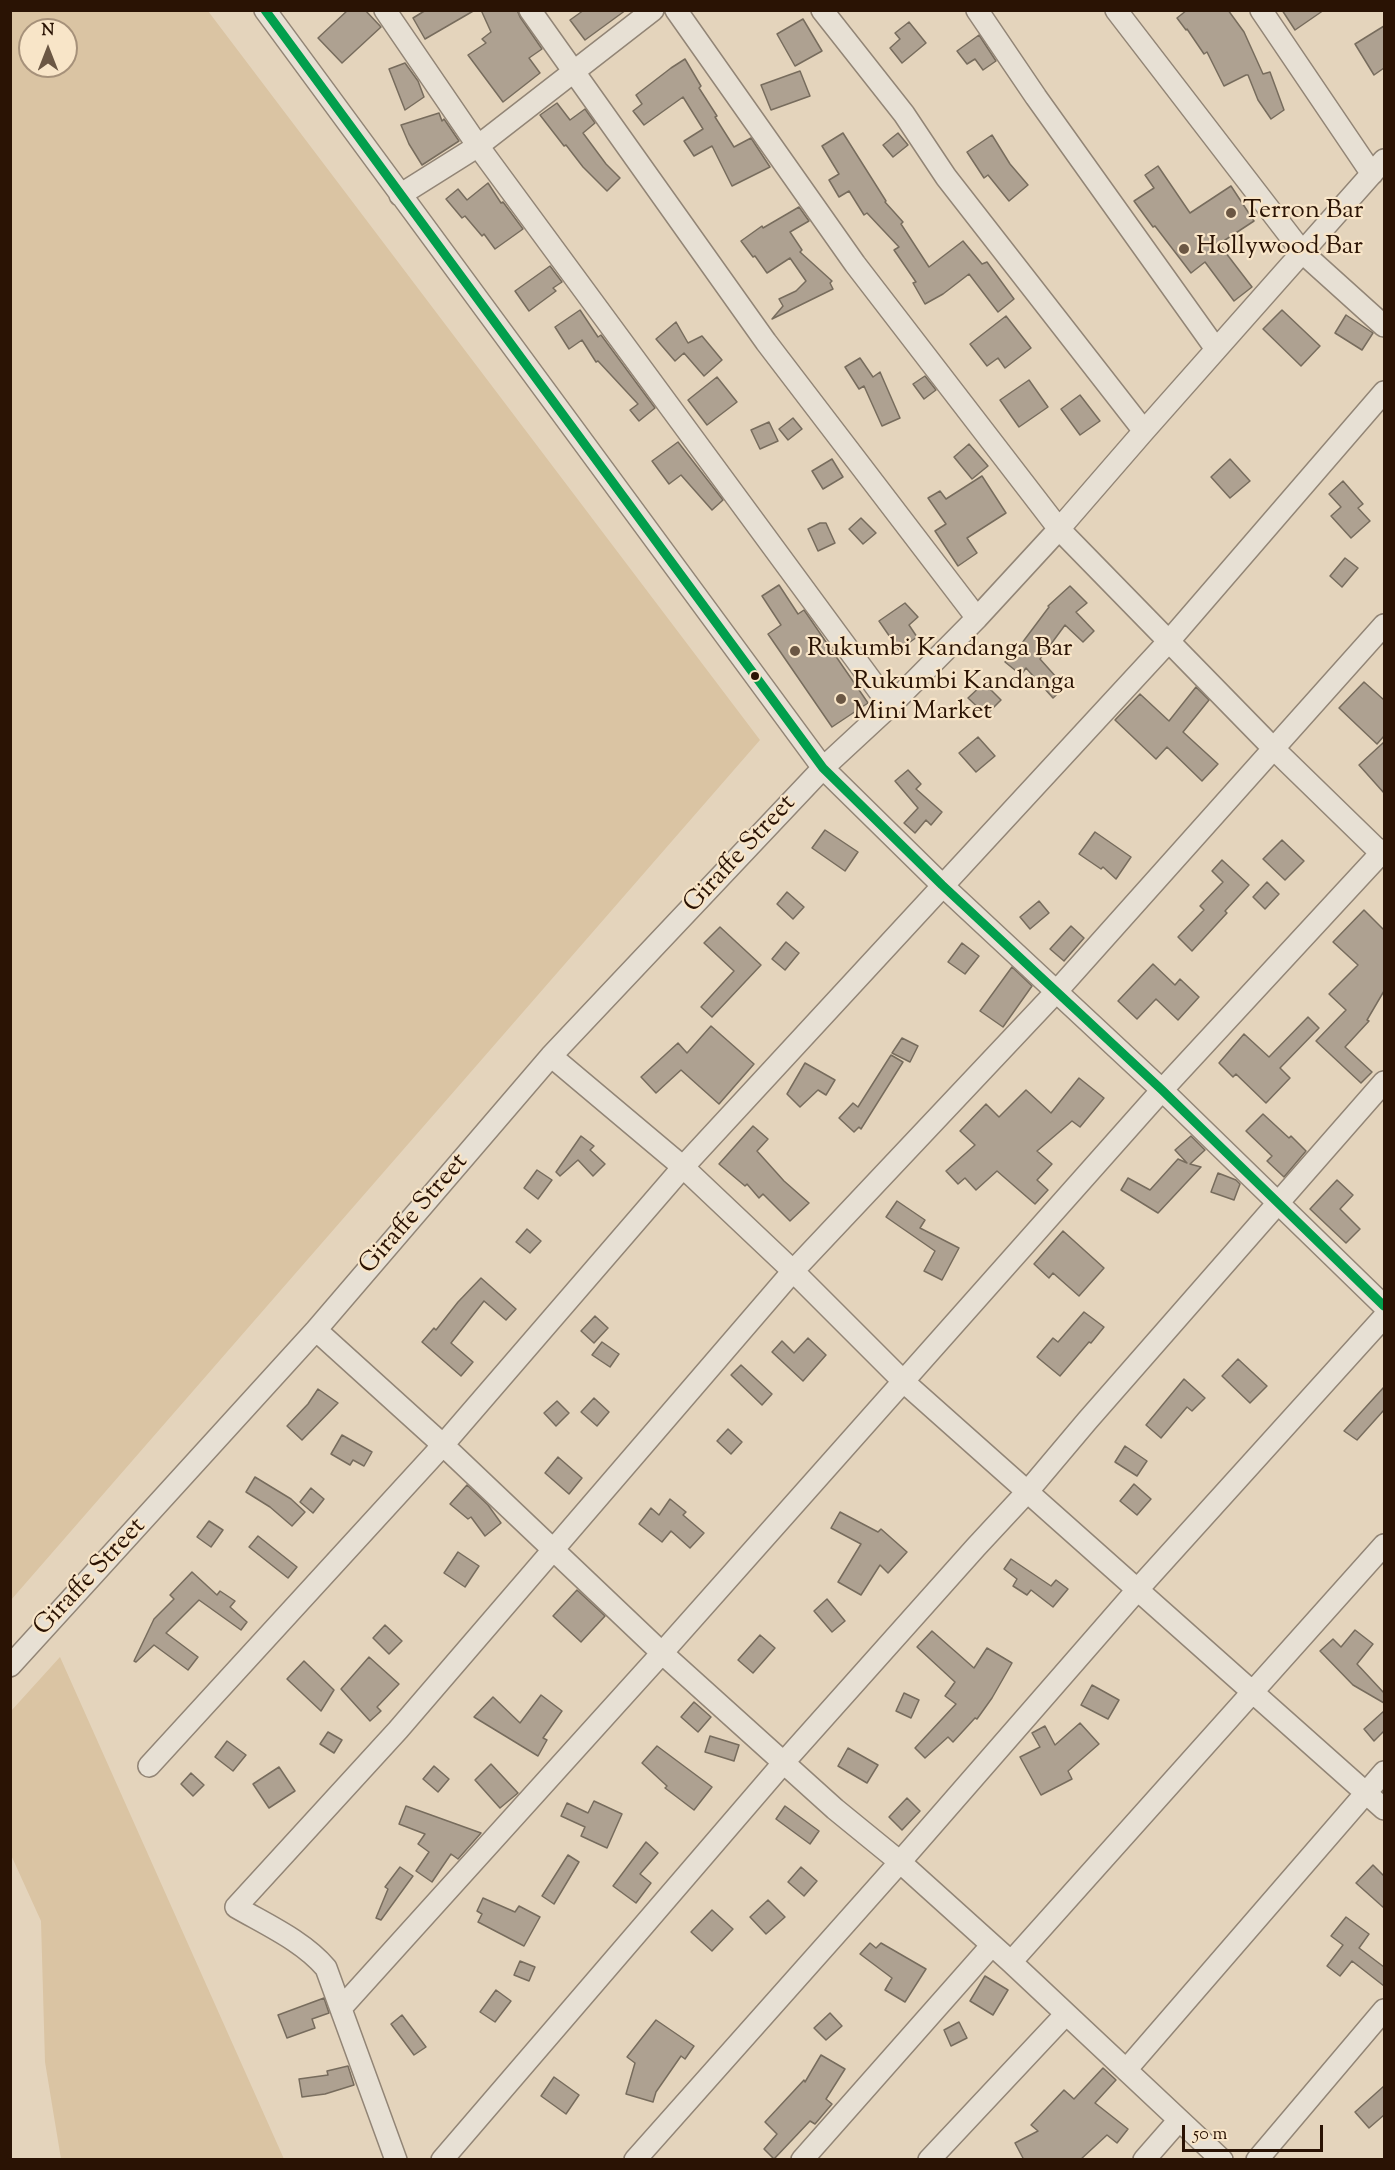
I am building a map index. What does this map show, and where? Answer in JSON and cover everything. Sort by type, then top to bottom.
[{"type":"street","points":[[265,10],[823,768],[942,885],[1162,1090],[1384,1306]]},
{"type":"street","points":[[385,10],[478,146],[890,706]]},
{"type":"street","points":[[530,10],[766,342],[977,618]]},
{"type":"street","points":[[400,195],[478,146],[653,10]]},
{"type":"street","points":[[342,2007],[662,1653],[1162,1090],[1383,853],[1274,749],[1059,529],[855,264],[676,10]]},
{"type":"street","points":[[822,10],[904,114],[953,186],[1144,431]]},
{"type":"street","points":[[977,10],[1216,350]]},
{"type":"street","points":[[1116,10],[1303,253],[1384,326]]},
{"type":"street","points":[[1261,10],[1378,167]]},
{"type":"street","name":"Giraffe Street","points":[[10,1666],[316,1330],[551,1056],[823,768],[890,706],[977,618],[1059,529],[1378,167]]},
{"type":"street","points":[[149,1766],[443,1445],[683,1167],[1169,641],[1384,392]]},
{"type":"street","points":[[396,2160],[326,1968],[315,1955],[236,1907],[398,1730],[792,1271],[1056,992],[1384,625]]},
{"type":"street","points":[[551,1056],[683,1167],[904,1382],[1384,1809]]},
{"type":"street","points":[[442,2160],[784,1761],[1028,1491],[1384,1082]]},
{"type":"street","points":[[635,2160],[900,1862],[1138,1588],[1384,1317]]},
{"type":"street","points":[[316,1330],[443,1445],[662,1653],[835,1809],[900,1862],[1011,1962],[1222,2160]]},
{"type":"street","points":[[1011,1962],[1384,1545]]},
{"type":"street","points":[[1125,2070],[1384,1772]]},
{"type":"street","points":[[802,2160],[992,1945]]},
{"type":"street","points":[[1257,2160],[1384,2010]]},
{"type":"street","points":[[928,2160],[1066,2014]]},
{"type":"street","points":[[1144,2160],[1179,2120]]},
{"type":"shaded area","points":[[11,10],[208,11],[760,740],[11,1600]]},
{"type":"shaded area","points":[[60,1657],[284,2159],[61,2159],[45,2062],[41,1921],[11,1855],[11,1711]]},
{"type":"building","points":[[348,10],[365,10],[381,27],[342,63],[318,38]]},
{"type":"building","points":[[426,10],[475,10],[425,39],[413,18]]},
{"type":"building","points":[[481,10],[517,10],[542,49],[529,58],[540,73],[503,102],[468,55],[486,43],[482,39],[491,32]]},
{"type":"building","points":[[584,10],[626,10],[585,40],[570,20]]},
{"type":"building","points":[[1187,10],[1228,10],[1244,32],[1263,74],[1270,72],[1284,110],[1271,119],[1258,100],[1248,75],[1224,86],[1207,52],[1204,54],[1177,18]]},
{"type":"building","points":[[1282,10],[1324,10],[1295,30]]},
{"type":"building","points":[[803,19],[822,51],[795,66],[777,34]]},
{"type":"building","points":[[909,22],[926,43],[902,63],[890,48],[900,39],[895,33]]},
{"type":"building","points":[[1384,26],[1384,68],[1374,75],[1355,44]]},
{"type":"building","points":[[979,35],[996,61],[983,70],[975,59],[967,64],[957,51]]},
{"type":"building","points":[[685,59],[701,86],[699,88],[717,116],[715,117],[734,147],[751,138],[770,167],[732,186],[712,146],[694,156],[684,141],[703,129],[683,97],[644,125],[633,111],[642,104],[636,95]]},
{"type":"building","points":[[405,63],[418,81],[424,97],[405,110],[389,69]]},
{"type":"building","points":[[800,71],[810,96],[771,110],[761,85]]},
{"type":"building","points":[[557,103],[570,120],[585,109],[595,123],[583,133],[606,164],[620,178],[607,191],[583,167],[566,145],[564,146],[540,115]]},
{"type":"building","points":[[439,113],[442,121],[444,119],[459,141],[422,165],[401,125]]},
{"type":"building","points":[[843,133],[885,202],[903,222],[901,224],[929,267],[963,241],[982,264],[987,262],[1014,299],[998,312],[969,274],[943,294],[925,304],[913,283],[916,282],[894,250],[899,247],[867,213],[864,215],[849,191],[839,197],[829,180],[839,174],[822,146]]},
{"type":"building","points":[[898,133],[908,145],[893,157],[883,145]]},
{"type":"building","points":[[992,135],[1010,164],[1028,185],[1009,201],[988,175],[984,178],[967,152]]},
{"type":"building","points":[[1158,166],[1190,213],[1231,186],[1254,221],[1219,244],[1252,287],[1234,301],[1205,262],[1191,273],[1134,201],[1154,188],[1145,175]]},
{"type":"building","points":[[488,183],[523,229],[495,249],[484,234],[482,236],[465,216],[462,218],[446,199],[458,189],[467,200]]},
{"type":"building","points":[[799,207],[809,221],[790,232],[802,250],[800,252],[832,281],[830,283],[833,289],[772,319],[783,306],[779,299],[796,291],[806,281],[790,258],[767,273],[741,241],[762,226],[763,228]]},
{"type":"building","points":[[550,266],[562,282],[553,288],[556,291],[529,311],[515,291]]},
{"type":"building","points":[[580,310],[598,337],[601,335],[655,408],[639,421],[630,410],[638,404],[598,361],[596,362],[582,340],[569,349],[555,327]]},
{"type":"building","points":[[1282,310],[1320,346],[1301,366],[1263,329]]},
{"type":"building","points":[[1346,315],[1373,333],[1362,350],[1335,333]]},
{"type":"building","points":[[1006,316],[1031,348],[1005,368],[998,358],[987,366],[970,344]]},
{"type":"building","points":[[676,322],[688,343],[702,336],[722,360],[704,376],[684,353],[675,361],[656,339]]},
{"type":"building","points":[[860,358],[873,377],[880,372],[900,418],[882,426],[864,386],[859,389],[845,367]]},
{"type":"building","points":[[925,376],[936,390],[924,399],[913,384]]},
{"type":"building","points":[[717,377],[737,402],[707,425],[688,400]]},
{"type":"building","points":[[1029,380],[1048,407],[1019,427],[1000,400]]},
{"type":"building","points":[[1080,395],[1100,421],[1080,435],[1061,409]]},
{"type":"building","points":[[793,418],[802,429],[788,440],[779,429]]},
{"type":"building","points":[[769,422],[778,441],[760,449],[751,430]]},
{"type":"building","points":[[678,442],[723,500],[712,510],[681,475],[669,484],[652,461]]},
{"type":"building","points":[[969,444],[988,466],[972,479],[954,457]]},
{"type":"building","points":[[832,459],[843,477],[823,489],[812,471]]},
{"type":"building","points":[[1230,459],[1250,481],[1230,498],[1211,477]]},
{"type":"building","points":[[982,476],[1006,513],[967,538],[977,553],[958,566],[935,531],[946,524],[928,498],[940,491],[946,499]]},
{"type":"building","points":[[1343,481],[1363,504],[1358,508],[1370,521],[1351,538],[1331,516],[1341,507],[1329,494]]},
{"type":"building","points":[[861,518],[876,533],[863,544],[849,529]]},
{"type":"building","points":[[820,523],[826,523],[835,543],[818,551],[808,529]]},
{"type":"building","points":[[1345,558],[1358,568],[1342,587],[1330,576]]},
{"type":"building","points":[[779,585],[798,614],[804,610],[868,703],[832,727],[768,634],[781,625],[762,596]]},
{"type":"building","points":[[1070,586],[1087,603],[1076,612],[1094,631],[1083,642],[1065,625],[1040,659],[1065,687],[1053,698],[1026,668],[1021,675],[1005,662],[1016,651],[1048,606]]},
{"type":"building","points":[[905,603],[918,617],[909,625],[917,637],[899,650],[879,621]]},
{"type":"building","points":[[1364,682],[1384,700],[1384,736],[1377,744],[1339,708]]},
{"type":"building","points":[[984,683],[1001,700],[986,715],[968,698]]},
{"type":"building","points":[[1196,687],[1209,700],[1183,732],[1218,764],[1202,781],[1167,747],[1156,759],[1115,720],[1140,694],[1169,721]]},
{"type":"building","points":[[978,737],[995,756],[976,772],[959,753]]},
{"type":"building","points":[[1384,742],[1384,793],[1359,765]]},
{"type":"building","points":[[908,770],[921,784],[916,789],[942,812],[931,825],[926,820],[915,833],[904,823],[918,808],[895,781]]},
{"type":"building","points":[[825,830],[858,852],[845,871],[812,848]]},
{"type":"building","points":[[1095,832],[1131,857],[1116,879],[1103,867],[1101,869],[1079,854]]},
{"type":"building","points":[[1282,840],[1304,861],[1285,880],[1263,859]]},
{"type":"building","points":[[1222,860],[1249,885],[1192,951],[1178,937],[1204,910],[1200,906],[1223,882],[1212,871]]},
{"type":"building","points":[[1267,882],[1279,894],[1265,909],[1253,897]]},
{"type":"building","points":[[787,892],[804,907],[793,919],[777,904]]},
{"type":"building","points":[[1039,901],[1049,913],[1030,929],[1020,917]]},
{"type":"building","points":[[1364,910],[1384,930],[1384,991],[1367,1020],[1369,1021],[1345,1047],[1372,1072],[1361,1083],[1316,1041],[1346,1010],[1329,994],[1358,965],[1333,942]]},
{"type":"building","points":[[1071,926],[1084,938],[1064,961],[1050,949]]},
{"type":"building","points":[[720,927],[761,965],[712,1017],[701,1007],[734,971],[704,943]]},
{"type":"building","points":[[786,942],[799,953],[785,970],[772,959]]},
{"type":"building","points":[[962,943],[979,956],[965,974],[948,962]]},
{"type":"building","points":[[1153,964],[1175,985],[1180,979],[1199,997],[1178,1020],[1156,999],[1137,1019],[1118,1001]]},
{"type":"building","points":[[1012,967],[1032,986],[1003,1027],[980,1011]]},
{"type":"building","points":[[1308,1017],[1319,1028],[1280,1068],[1290,1078],[1266,1103],[1236,1074],[1233,1077],[1219,1063],[1244,1034],[1269,1057]]},
{"type":"building","points":[[711,1026],[754,1064],[719,1104],[681,1070],[656,1093],[641,1077],[678,1043],[687,1053]]},
{"type":"building","points":[[902,1038],[918,1046],[910,1062],[892,1053]]},
{"type":"building","points":[[891,1055],[903,1062],[861,1129],[859,1127],[854,1132],[839,1118],[853,1103],[858,1107]]},
{"type":"building","points":[[805,1063],[835,1080],[826,1095],[818,1090],[800,1107],[787,1094]]},
{"type":"building","points":[[1079,1078],[1104,1098],[1080,1127],[1072,1121],[1037,1151],[1052,1164],[1037,1180],[1048,1190],[1035,1204],[997,1171],[976,1190],[965,1178],[958,1184],[946,1171],[975,1145],[960,1131],[986,1104],[999,1117],[1026,1090],[1051,1113]]},
{"type":"building","points":[[1263,1114],[1306,1151],[1284,1177],[1267,1161],[1272,1156],[1246,1131]]},
{"type":"building","points":[[753,1126],[768,1139],[757,1151],[784,1181],[809,1203],[790,1221],[763,1194],[759,1198],[747,1184],[745,1186],[719,1164]]},
{"type":"building","points":[[581,1136],[594,1146],[590,1150],[605,1164],[593,1176],[578,1160],[560,1176],[556,1172]]},
{"type":"building","points":[[1191,1136],[1205,1150],[1190,1164],[1201,1167],[1158,1213],[1121,1190],[1128,1178],[1150,1190],[1178,1159],[1187,1163],[1175,1150]]},
{"type":"building","points":[[537,1170],[552,1180],[538,1199],[524,1188]]},
{"type":"building","points":[[1218,1173],[1240,1184],[1234,1200],[1211,1192]]},
{"type":"building","points":[[1337,1180],[1353,1195],[1340,1209],[1360,1229],[1346,1243],[1310,1209]]},
{"type":"building","points":[[897,1201],[925,1220],[920,1228],[959,1248],[942,1280],[924,1271],[935,1251],[886,1217]]},
{"type":"building","points":[[527,1229],[541,1241],[530,1253],[516,1242]]},
{"type":"building","points":[[1063,1231],[1104,1268],[1079,1296],[1053,1273],[1049,1278],[1034,1264]]},
{"type":"building","points":[[481,1278],[516,1309],[506,1320],[484,1301],[451,1343],[473,1362],[461,1376],[422,1342],[434,1328],[436,1330]]},
{"type":"building","points":[[1084,1312],[1104,1327],[1060,1376],[1037,1357],[1053,1338],[1058,1342]]},
{"type":"building","points":[[595,1316],[608,1328],[594,1343],[581,1331]]},
{"type":"building","points":[[808,1338],[826,1355],[803,1381],[772,1352],[782,1341],[794,1353]]},
{"type":"building","points":[[602,1342],[619,1354],[610,1367],[592,1355]]},
{"type":"building","points":[[1238,1359],[1267,1386],[1250,1403],[1222,1376]]},
{"type":"building","points":[[741,1365],[772,1394],[762,1405],[731,1375]]},
{"type":"building","points":[[1184,1379],[1205,1398],[1192,1411],[1187,1407],[1161,1438],[1146,1425]]},
{"type":"building","points":[[1384,1387],[1384,1410],[1357,1440],[1344,1431]]},
{"type":"building","points":[[318,1389],[338,1403],[302,1440],[287,1426],[308,1404]]},
{"type":"building","points":[[594,1398],[609,1412],[597,1426],[581,1412]]},
{"type":"building","points":[[557,1401],[569,1413],[556,1426],[544,1413]]},
{"type":"building","points":[[728,1429],[742,1442],[731,1454],[717,1441]]},
{"type":"building","points":[[342,1435],[372,1452],[364,1466],[353,1460],[350,1465],[331,1454]]},
{"type":"building","points":[[1125,1446],[1147,1461],[1137,1476],[1115,1462]]},
{"type":"building","points":[[558,1457],[582,1478],[569,1494],[545,1473]]},
{"type":"building","points":[[255,1477],[291,1499],[305,1512],[292,1526],[270,1507],[246,1492]]},
{"type":"building","points":[[1134,1484],[1151,1499],[1137,1515],[1120,1501]]},
{"type":"building","points":[[467,1485],[488,1505],[501,1523],[485,1536],[471,1517],[468,1519],[450,1504]]},
{"type":"building","points":[[311,1488],[324,1499],[313,1513],[300,1502]]},
{"type":"building","points":[[670,1499],[686,1512],[683,1515],[704,1533],[690,1548],[671,1531],[662,1542],[639,1524],[651,1508],[659,1515]]},
{"type":"building","points":[[840,1512],[878,1532],[881,1529],[907,1552],[888,1573],[880,1565],[861,1595],[838,1582],[861,1544],[831,1528]]},
{"type":"building","points":[[209,1521],[223,1530],[211,1547],[197,1537]]},
{"type":"building","points":[[258,1536],[297,1567],[288,1578],[249,1547]]},
{"type":"building","points":[[458,1552],[479,1566],[465,1587],[444,1573]]},
{"type":"building","points":[[1011,1559],[1051,1586],[1056,1580],[1068,1589],[1053,1607],[1031,1590],[1027,1595],[1013,1586],[1017,1579],[1004,1569]]},
{"type":"building","points":[[192,1572],[217,1595],[220,1591],[235,1601],[230,1607],[247,1622],[241,1630],[199,1600],[166,1633],[198,1657],[188,1670],[154,1645],[136,1662],[134,1661],[154,1619],[174,1599],[170,1595]]},
{"type":"building","points":[[577,1590],[605,1616],[581,1642],[553,1616]]},
{"type":"building","points":[[827,1599],[845,1621],[832,1632],[814,1611]]},
{"type":"building","points":[[385,1625],[402,1641],[389,1654],[373,1638]]},
{"type":"building","points":[[1355,1630],[1373,1644],[1357,1664],[1384,1693],[1384,1703],[1353,1685],[1320,1651],[1333,1639],[1341,1647]]},
{"type":"building","points":[[932,1631],[974,1668],[987,1648],[1012,1663],[977,1719],[975,1718],[953,1742],[948,1737],[925,1758],[915,1748],[956,1704],[945,1696],[955,1682],[917,1647]]},
{"type":"building","points":[[760,1635],[775,1648],[753,1673],[738,1660]]},
{"type":"building","points":[[369,1657],[399,1684],[377,1707],[381,1711],[370,1721],[341,1689]]},
{"type":"building","points":[[304,1661],[334,1690],[321,1711],[287,1679]]},
{"type":"building","points":[[1092,1685],[1119,1700],[1108,1719],[1081,1705]]},
{"type":"building","points":[[904,1693],[919,1700],[911,1718],[896,1711]]},
{"type":"building","points":[[541,1695],[562,1711],[543,1738],[547,1740],[538,1756],[474,1717],[493,1697],[520,1723]]},
{"type":"building","points":[[694,1702],[711,1717],[698,1732],[681,1717]]},
{"type":"building","points":[[1384,1711],[1384,1731],[1374,1741],[1364,1729]]},
{"type":"building","points":[[1080,1723],[1099,1744],[1068,1771],[1072,1779],[1041,1795],[1020,1757],[1040,1747],[1032,1733],[1045,1726],[1055,1745]]},
{"type":"building","points":[[328,1732],[342,1740],[334,1753],[320,1744]]},
{"type":"building","points":[[710,1736],[739,1745],[734,1761],[705,1752]]},
{"type":"building","points":[[227,1741],[246,1755],[233,1771],[215,1757]]},
{"type":"building","points":[[657,1746],[712,1787],[694,1810],[665,1788],[667,1786],[642,1763]]},
{"type":"building","points":[[848,1748],[878,1765],[867,1783],[838,1766]]},
{"type":"building","points":[[491,1764],[518,1793],[500,1808],[475,1780]]},
{"type":"building","points":[[434,1766],[449,1779],[438,1792],[423,1779]]},
{"type":"building","points":[[279,1767],[295,1791],[269,1808],[253,1784]]},
{"type":"building","points":[[191,1773],[204,1785],[193,1796],[181,1784]]},
{"type":"building","points":[[907,1798],[920,1811],[902,1830],[889,1817]]},
{"type":"building","points":[[594,1801],[622,1814],[607,1848],[581,1836],[585,1827],[561,1816],[567,1803],[588,1813]]},
{"type":"building","points":[[406,1806],[481,1833],[458,1859],[451,1854],[432,1882],[416,1871],[429,1852],[418,1844],[425,1834],[399,1824]]},
{"type":"building","points":[[785,1806],[819,1831],[810,1844],[776,1819]]},
{"type":"building","points":[[646,1842],[658,1853],[640,1874],[651,1883],[636,1903],[613,1886]]},
{"type":"building","points":[[568,1855],[579,1862],[554,1904],[542,1896]]},
{"type":"building","points":[[1373,1865],[1384,1876],[1384,1908],[1356,1883]]},
{"type":"building","points":[[400,1867],[413,1876],[381,1920],[376,1918],[388,1889],[385,1887]]},
{"type":"building","points":[[801,1867],[817,1881],[804,1896],[788,1882]]},
{"type":"building","points":[[483,1898],[515,1912],[519,1906],[540,1917],[524,1946],[478,1922],[482,1914],[477,1911]]},
{"type":"building","points":[[768,1900],[785,1917],[766,1934],[750,1917]]},
{"type":"building","points":[[712,1910],[733,1929],[712,1951],[691,1932]]},
{"type":"building","points":[[1346,1917],[1369,1934],[1359,1948],[1384,1967],[1384,1986],[1352,1961],[1340,1976],[1327,1966],[1343,1945],[1331,1936]]},
{"type":"building","points":[[870,1943],[876,1948],[881,1943],[926,1969],[905,2002],[885,1990],[892,1978],[860,1954]]},
{"type":"building","points":[[520,1961],[535,1967],[529,1981],[514,1975]]},
{"type":"building","points":[[985,1976],[1008,1990],[993,2015],[970,2001]]},
{"type":"building","points":[[496,1990],[511,2001],[495,2022],[480,2012]]},
{"type":"building","points":[[324,1998],[329,2013],[312,2019],[315,2028],[287,2038],[278,2015]]},
{"type":"building","points":[[830,2013],[842,2026],[826,2040],[814,2028]]},
{"type":"building","points":[[402,2015],[426,2047],[414,2055],[391,2024]]},
{"type":"building","points":[[656,2020],[694,2046],[685,2059],[681,2056],[656,2092],[653,2102],[626,2094],[635,2063],[627,2057]]},
{"type":"building","points":[[959,2022],[967,2038],[951,2046],[944,2030]]},
{"type":"building","points":[[821,2055],[845,2069],[826,2099],[832,2104],[815,2124],[810,2121],[774,2159],[764,2149],[777,2134],[765,2122],[804,2080],[805,2082]]},
{"type":"building","points":[[348,2066],[354,2085],[325,2094],[302,2097],[299,2079],[328,2075],[327,2071]]},
{"type":"building","points":[[1103,2068],[1116,2080],[1095,2103],[1128,2129],[1117,2143],[1107,2135],[1080,2160],[1024,2160],[1015,2143],[1038,2131],[1031,2125],[1064,2090],[1074,2099]]},
{"type":"building","points":[[554,2077],[579,2095],[566,2114],[541,2096]]},
{"type":"building","points":[[1384,2086],[1384,2115],[1369,2128],[1355,2112]]},
{"type":"transit line","points":[[265,10],[823,768],[942,885],[1162,1090],[1384,1306]]},
{"type":"place","name":"Terron Bar","points":[[1231,213]]},
{"type":"place","name":"Hollywood Bar","points":[[1184,249]]},
{"type":"place","name":"Rukumbi Kandanga Bar","points":[[795,651]]},
{"type":"place","name":"Rukumbi Kandanga Mini Market","points":[[841,699]]}]
